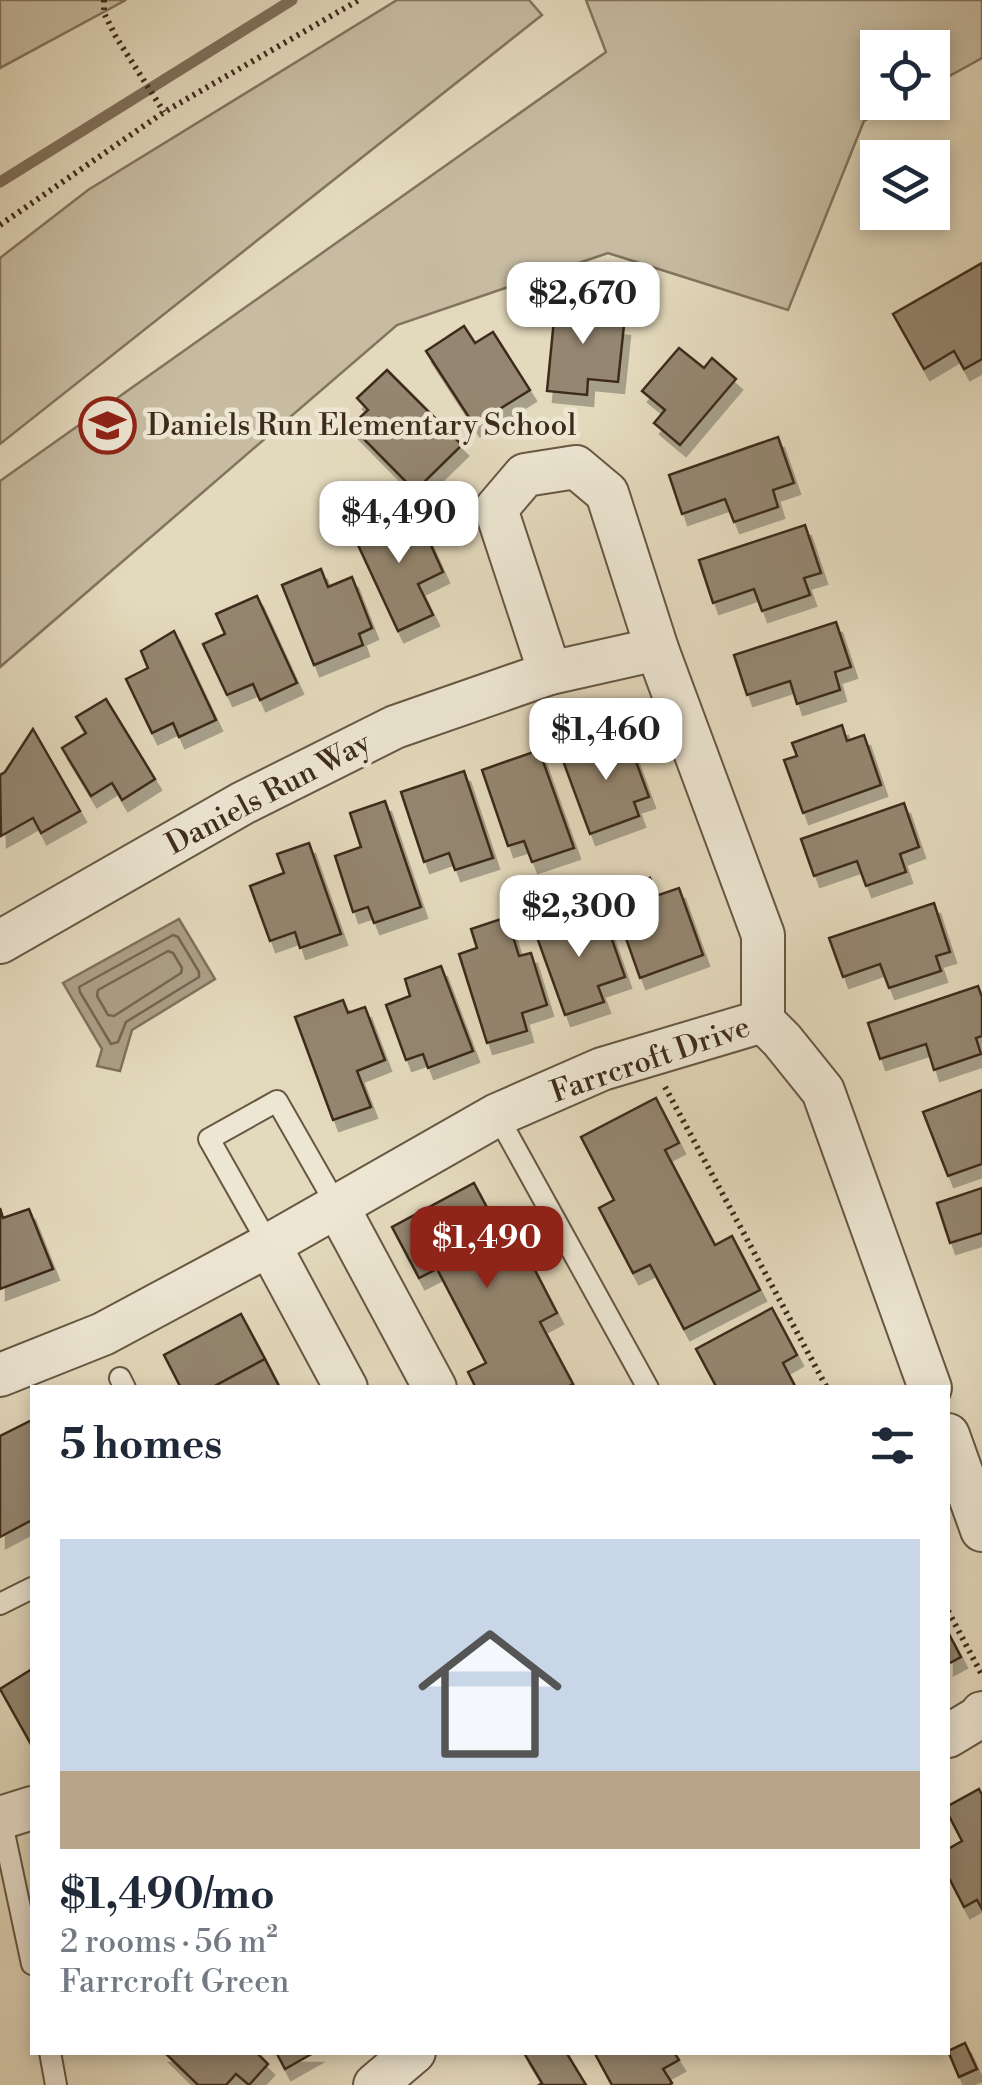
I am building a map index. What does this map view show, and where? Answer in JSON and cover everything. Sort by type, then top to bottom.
[{"type":"street","points":[[550,673],[496,509],[525,475],[576,467],[607,493],[657,649],[763,934],[763,1021]]},
{"type":"street","name":"Daniels Run Way","points":[[0,942],[242,803],[395,727],[550,673],[657,649]]},
{"type":"street","name":"Farrcroft Drive","points":[[270,1245],[497,1115],[602,1069],[763,1021],[823,1091],[929,1385]]},
{"type":"street","points":[[337,1206],[433,1385]]},
{"type":"street","points":[[0,1376],[103,1334],[270,1245],[344,1385]]},
{"type":"street","points":[[950,1440],[982,1530]]},
{"type":"street","points":[[950,1735],[982,1713]]},
{"type":"street","points":[[0,1816],[30,1808]]},
{"type":"street","points":[[375,2085],[410,2055]]},
{"type":"lane","points":[[270,1245],[210,1139],[276,1101],[337,1206]]},
{"type":"lane","points":[[497,1115],[646,1385]]},
{"type":"lane","points":[[0,1604],[30,1589]]},
{"type":"lane","points":[[0,1816],[30,1955]]},
{"type":"lane","points":[[51,2055],[56,2085]]},
{"type":"path","points":[[104,0],[104,13],[116,37],[164,112]]},
{"type":"path","points":[[0,225],[164,112],[359,0]]},
{"type":"path","points":[[648,1055],[825,1385]]},
{"type":"path","points":[[950,1615],[982,1675]]},
{"type":"shaded area","points":[[0,0],[126,0],[0,68]]},
{"type":"shaded area","points":[[397,0],[529,0],[542,15],[0,444],[0,258],[88,190]]},
{"type":"shaded area","points":[[586,0],[982,0],[982,58],[950,76],[950,30],[860,30],[860,120],[866,120],[788,310],[608,253],[397,325],[0,667],[0,481],[606,52]]},
{"type":"water","points":[[179,919],[215,979],[132,1030],[120,1071],[97,1066],[102,1049],[63,983]]},
{"type":"building","points":[[982,263],[982,359],[964,369],[954,351],[924,369],[893,314]]},
{"type":"building","points":[[556,299],[608,304],[606,323],[624,325],[618,382],[588,379],[587,395],[547,391]]},
{"type":"building","points":[[464,326],[475,343],[493,332],[530,390],[474,425],[426,351]]},
{"type":"building","points":[[679,348],[704,368],[712,358],[736,379],[680,445],[654,423],[665,410],[642,391]]},
{"type":"building","points":[[387,370],[462,445],[415,491],[351,426],[368,410],[357,398]]},
{"type":"building","points":[[778,437],[794,483],[773,490],[778,507],[734,522],[725,499],[682,514],[669,475]]},
{"type":"building","points":[[398,510],[406,527],[420,521],[443,572],[418,584],[433,615],[398,631],[352,532]]},
{"type":"building","points":[[805,525],[821,573],[804,578],[810,595],[762,611],[754,589],[713,603],[699,560]]},
{"type":"building","points":[[321,569],[328,587],[352,577],[372,628],[359,634],[363,645],[314,665],[282,585]]},
{"type":"building","points":[[257,596],[297,683],[260,700],[253,684],[227,695],[203,644],[225,634],[216,614]]},
{"type":"building","points":[[836,622],[851,667],[835,672],[840,690],[797,704],[790,681],[747,695],[734,655]]},
{"type":"building","points":[[174,631],[216,720],[179,737],[173,723],[152,733],[126,679],[148,668],[141,651]]},
{"type":"building","points":[[106,699],[155,779],[122,800],[112,783],[91,796],[62,748],[86,733],[76,717]]},
{"type":"building","points":[[842,725],[847,741],[864,735],[881,785],[803,813],[784,760],[797,756],[792,743]]},
{"type":"building","points":[[33,729],[80,811],[41,833],[33,818],[1,836],[0,775]]},
{"type":"building","points":[[626,734],[649,797],[634,802],[639,816],[590,834],[562,758]]},
{"type":"building","points":[[539,750],[574,848],[532,862],[524,841],[508,846],[482,770]]},
{"type":"building","points":[[464,771],[493,858],[455,870],[449,853],[424,862],[401,792]]},
{"type":"building","points":[[385,801],[421,907],[374,923],[368,907],[353,912],[335,856],[361,847],[350,813]]},
{"type":"building","points":[[904,803],[919,847],[900,854],[906,872],[866,886],[857,861],[814,876],[801,839]]},
{"type":"building","points":[[309,843],[341,934],[300,948],[295,932],[270,941],[250,886],[284,873],[277,854]]},
{"type":"building","points":[[650,878],[656,896],[679,888],[703,955],[640,978],[610,893]]},
{"type":"building","points":[[934,903],[950,952],[936,956],[941,971],[889,988],[880,964],[843,977],[829,938]]},
{"type":"building","points":[[584,911],[590,928],[606,922],[625,977],[598,986],[604,1002],[565,1015],[534,929]]},
{"type":"building","points":[[507,917],[519,956],[531,953],[547,1005],[522,1013],[527,1031],[487,1043],[459,954],[477,948],[471,929]]},
{"type":"building","points":[[441,966],[473,1051],[428,1068],[423,1054],[406,1060],[386,1005],[410,996],[405,979]]},
{"type":"building","points":[[978,986],[982,997],[982,1036],[976,1038],[981,1054],[934,1070],[926,1044],[880,1059],[868,1023]]},
{"type":"building","points":[[343,1000],[348,1013],[365,1007],[385,1060],[357,1071],[371,1107],[333,1120],[295,1017]]},
{"type":"building","points":[[982,1090],[982,1164],[948,1176],[923,1112]]},
{"type":"building","points":[[656,1098],[679,1143],[665,1150],[715,1245],[732,1236],[760,1290],[684,1329],[650,1265],[633,1273],[599,1208],[614,1200],[581,1137]]},
{"type":"building","points":[[474,1183],[510,1251],[522,1245],[557,1313],[540,1322],[573,1384],[474,1385],[468,1372],[486,1363],[437,1269],[419,1278],[392,1227]]},
{"type":"building","points":[[982,1188],[982,1233],[950,1243],[937,1203]]},
{"type":"building","points":[[0,1208],[3,1218],[29,1209],[53,1269],[0,1289]]},
{"type":"building","points":[[772,1308],[797,1355],[783,1363],[794,1385],[715,1385],[696,1349]]},
{"type":"building","points":[[241,1314],[265,1359],[217,1385],[179,1385],[164,1355]]},
{"type":"building","points":[[265,1359],[278,1385],[217,1385]]},
{"type":"building","points":[[30,1421],[30,1521],[0,1537],[0,1436]]},
{"type":"building","points":[[950,1636],[961,1657],[950,1663]]},
{"type":"building","points":[[30,1670],[30,1742],[0,1689]]},
{"type":"building","points":[[979,1789],[982,1795],[982,1909],[977,1900],[964,1907],[950,1880],[950,1848],[962,1841],[950,1818],[950,1805]]},
{"type":"building","points":[[965,2043],[977,2069],[959,2077],[950,2050]]},
{"type":"building","points":[[167,2055],[259,2055],[268,2064],[249,2085],[236,2074],[226,2085],[198,2085]]},
{"type":"building","points":[[278,2055],[310,2055],[285,2069]]},
{"type":"building","points":[[525,2055],[568,2055],[586,2085],[539,2085],[542,2083]]},
{"type":"building","points":[[596,2055],[676,2055],[679,2060],[663,2069],[672,2083],[669,2085],[612,2085]]},
{"type":"waterway","points":[[0,182],[292,0]]},
{"type":"place","name":"Daniels Run Elementary School","points":[[108,425]]}]
